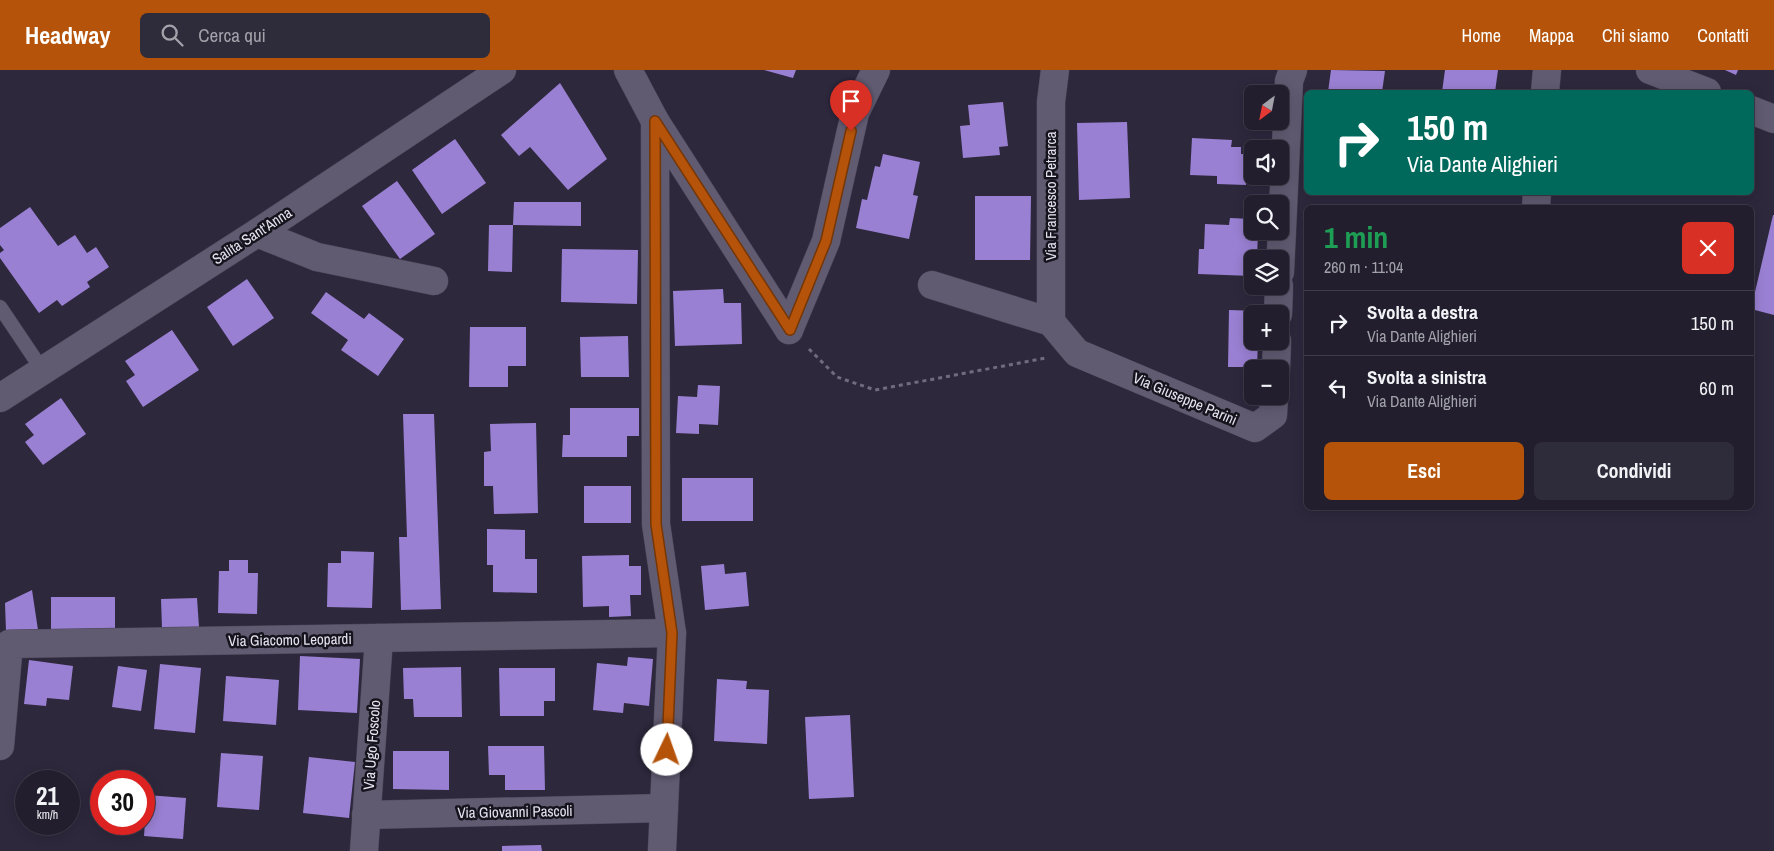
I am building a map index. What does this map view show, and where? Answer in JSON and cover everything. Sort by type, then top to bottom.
[{"type":"street","name":"Salita Sant'Anna","points":[[0,398],[257,233],[502,70]]},
{"type":"street","points":[[628,70],[655,121],[790,330]]},
{"type":"street","points":[[790,330],[826,241],[855,113],[876,70]]},
{"type":"street","name":"Via Francesco Petrarca","points":[[1052,322],[1051,102],[1055,70]]},
{"type":"street","points":[[1281,250],[1289,81],[1293,70]]},
{"type":"street","points":[[1545,90],[1547,70]]},
{"type":"street","points":[[1650,70],[1702,90]]},
{"type":"street","points":[[1754,111],[1774,119]]},
{"type":"street","points":[[655,121],[656,524],[672,633],[662,851]]},
{"type":"street","points":[[257,233],[317,257],[434,281]]},
{"type":"street","points":[[932,284],[1052,322],[1077,353]]},
{"type":"street","name":"Via Giuseppe Parini","points":[[1077,353],[1254,428],[1274,415],[1274,405]]},
{"type":"street","name":"Via Giacomo Leopardi","points":[[0,746],[9,644],[672,633]]},
{"type":"street","name":"Via Ugo Foscolo","points":[[364,851],[379,638]]},
{"type":"street","name":"Via Giovanni Pascoli","points":[[366,815],[664,808]]},
{"type":"lane","points":[[0,307],[43,371]]},
{"type":"path","points":[[790,330],[837,376],[875,390],[1077,353]]},
{"type":"building","points":[[764,70],[796,70],[793,78]]},
{"type":"building","points":[[1331,70],[1385,71],[1382,90],[1328,90]]},
{"type":"building","points":[[1445,70],[1498,70],[1495,90],[1442,90]]},
{"type":"building","points":[[1725,70],[1738,70],[1736,75]]},
{"type":"building","points":[[560,83],[607,159],[568,190],[530,147],[519,156],[501,135]]},
{"type":"building","points":[[1003,102],[1008,146],[999,147],[1000,155],[963,158],[960,126],[970,125],[968,105]]},
{"type":"building","points":[[1127,122],[1130,198],[1079,200],[1077,123]]},
{"type":"building","points":[[1192,138],[1232,140],[1231,147],[1241,147],[1241,154],[1244,154],[1244,185],[1217,184],[1217,176],[1190,175]]},
{"type":"building","points":[[455,139],[486,183],[442,214],[412,170]]},
{"type":"building","points":[[883,154],[920,162],[913,195],[918,196],[909,239],[856,228],[862,199],[867,200],[875,166],[880,167]]},
{"type":"building","points":[[397,181],[435,234],[400,259],[362,206]]},
{"type":"building","points":[[975,196],[1031,196],[1030,260],[975,260]]},
{"type":"building","points":[[514,202],[581,202],[581,226],[513,225]]},
{"type":"building","points":[[30,207],[58,246],[75,235],[87,253],[96,247],[109,267],[87,282],[90,287],[62,306],[57,300],[39,313],[0,258],[0,253],[4,250],[0,245],[0,228]]},
{"type":"building","points":[[1774,215],[1774,315],[1754,310],[1754,296]]},
{"type":"building","points":[[1230,218],[1244,219],[1244,240],[1258,240],[1257,250],[1244,250],[1244,276],[1198,274],[1199,249],[1204,249],[1205,224],[1229,225]]},
{"type":"building","points":[[489,225],[513,225],[512,272],[488,271]]},
{"type":"building","points":[[562,249],[638,250],[637,304],[561,302]]},
{"type":"building","points":[[247,279],[274,318],[233,346],[207,307]]},
{"type":"building","points":[[723,289],[724,303],[741,303],[742,344],[675,346],[673,291]]},
{"type":"building","points":[[326,292],[364,319],[369,313],[404,339],[378,376],[341,350],[348,340],[311,313]]},
{"type":"building","points":[[1229,310],[1244,310],[1244,350],[1258,350],[1257,360],[1244,360],[1244,367],[1228,367]]},
{"type":"building","points":[[470,327],[526,327],[526,366],[508,366],[508,387],[469,387]]},
{"type":"building","points":[[172,330],[199,370],[143,407],[126,381],[135,375],[125,361]]},
{"type":"building","points":[[628,336],[629,377],[581,377],[580,337]]},
{"type":"building","points":[[698,385],[720,386],[718,425],[699,424],[699,434],[676,433],[678,396],[697,397]]},
{"type":"building","points":[[61,398],[86,434],[43,465],[25,442],[34,435],[25,424]]},
{"type":"building","points":[[570,408],[639,408],[639,436],[627,436],[627,457],[562,457],[563,435],[570,435]]},
{"type":"building","points":[[403,414],[434,414],[441,609],[401,610],[399,537],[407,537]]},
{"type":"building","points":[[536,423],[538,513],[494,514],[493,486],[484,486],[484,452],[491,451],[490,424]]},
{"type":"building","points":[[682,478],[753,478],[753,521],[682,521]]},
{"type":"building","points":[[584,486],[631,486],[631,523],[584,523]]},
{"type":"building","points":[[487,529],[525,530],[525,559],[537,559],[537,593],[493,592],[493,565],[487,565]]},
{"type":"building","points":[[341,551],[374,552],[372,608],[327,607],[328,563],[341,563]]},
{"type":"building","points":[[629,555],[629,566],[641,566],[641,595],[630,595],[631,616],[609,617],[609,606],[583,607],[582,556]]},
{"type":"building","points":[[229,560],[248,560],[248,573],[258,573],[257,614],[218,613],[219,571],[229,571]]},
{"type":"building","points":[[724,564],[725,574],[746,572],[749,606],[705,610],[701,566]]},
{"type":"building","points":[[32,590],[38,630],[6,631],[5,603]]},
{"type":"building","points":[[51,597],[115,597],[115,629],[51,630]]},
{"type":"building","points":[[197,598],[199,627],[162,628],[161,599]]},
{"type":"building","points":[[300,656],[360,659],[357,713],[298,710]]},
{"type":"building","points":[[628,657],[653,659],[649,706],[624,703],[623,713],[593,710],[597,663],[627,666]]},
{"type":"building","points":[[29,660],[73,666],[69,700],[47,698],[46,706],[24,704]]},
{"type":"building","points":[[160,664],[201,668],[195,733],[154,729]]},
{"type":"building","points":[[118,666],[147,670],[141,711],[112,707]]},
{"type":"building","points":[[461,667],[462,717],[414,717],[413,699],[404,699],[403,668]]},
{"type":"building","points":[[499,668],[555,668],[555,701],[544,701],[544,716],[500,716]]},
{"type":"building","points":[[226,676],[279,680],[276,725],[223,721]]},
{"type":"building","points":[[717,679],[747,681],[746,689],[769,690],[767,744],[714,741]]},
{"type":"building","points":[[850,715],[854,797],[809,799],[805,717]]},
{"type":"building","points":[[488,746],[544,746],[545,790],[505,790],[505,775],[489,775]]},
{"type":"building","points":[[393,751],[449,751],[449,790],[393,789]]},
{"type":"building","points":[[221,753],[263,756],[259,810],[217,807]]},
{"type":"building","points":[[309,757],[355,762],[349,818],[303,813]]},
{"type":"building","points":[[155,796],[186,798],[183,839],[144,836],[155,835]]},
{"type":"building","points":[[541,845],[542,851],[502,851],[502,846]]},
{"type":"route","points":[[667,750],[672,633],[656,524],[655,121],[790,330],[826,241],[851,131]]}]
